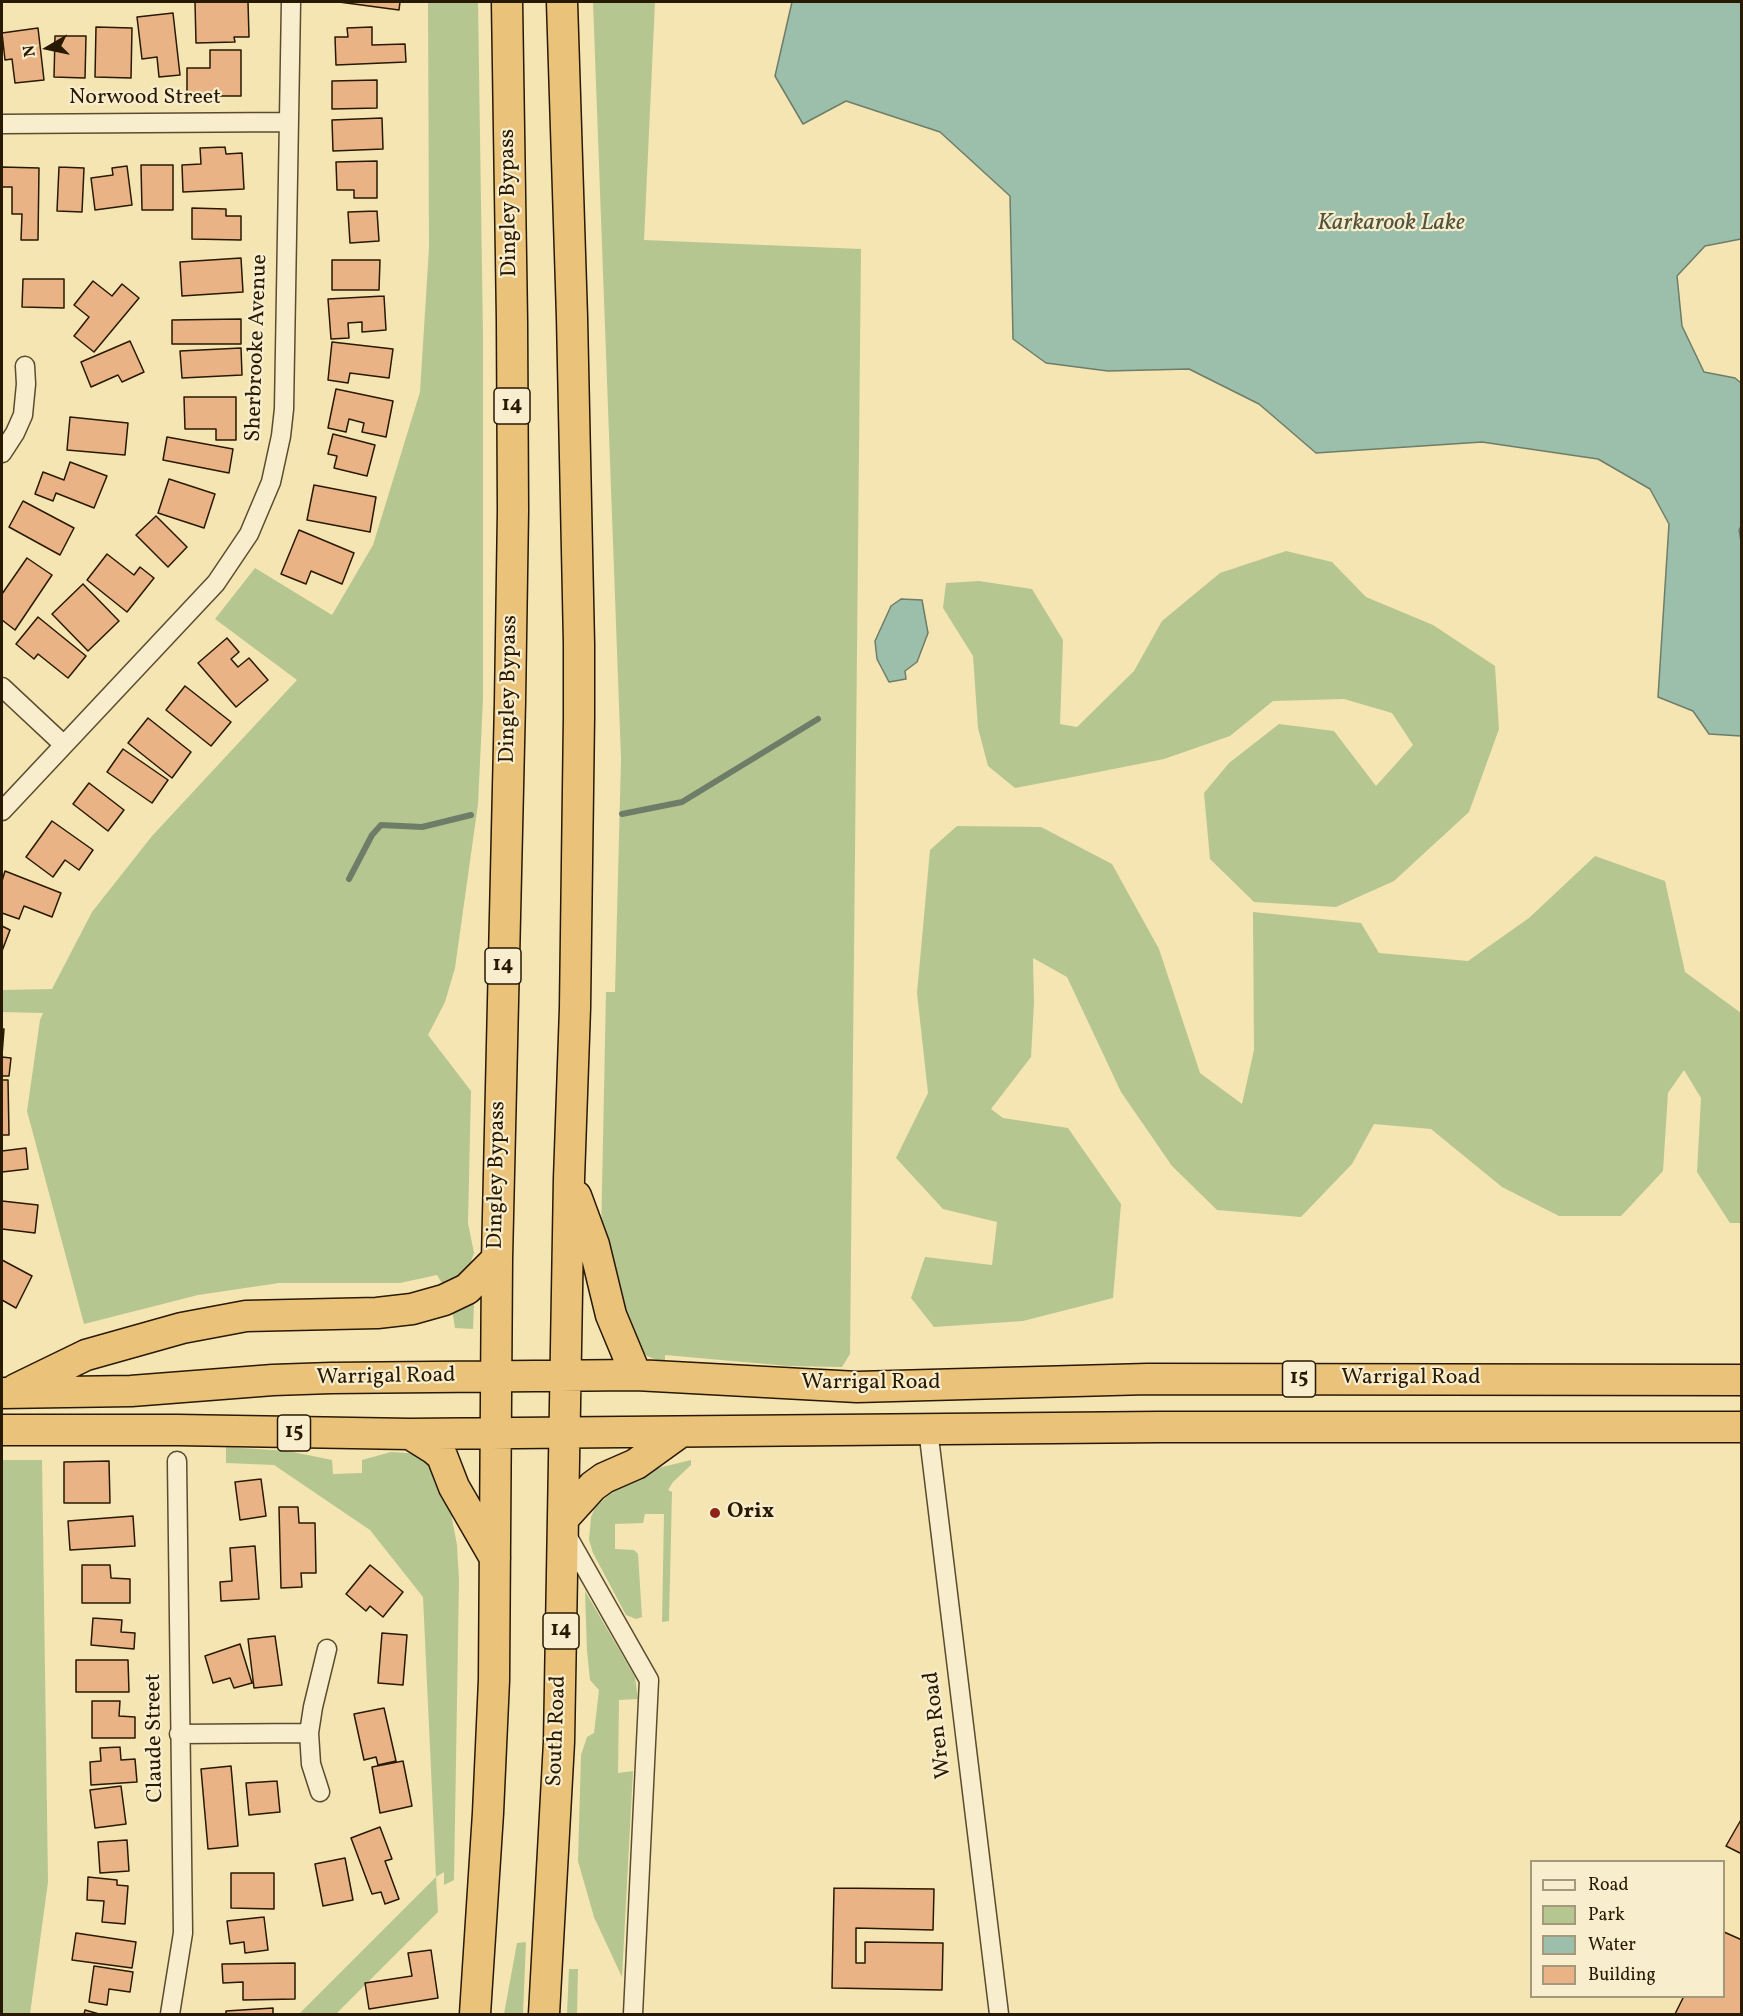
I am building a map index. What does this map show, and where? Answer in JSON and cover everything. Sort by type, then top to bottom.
[{"type":"highway","name":"Dingley Bypass","points":[[496,1376],[513,511],[507,2]]},
{"type":"highway","name":"14","points":[[562,2],[573,327],[579,644],[575,1008],[565,1376]]},
{"type":"highway","points":[[569,1179],[594,1245],[611,1315],[636,1375]]},
{"type":"highway","points":[[5,1393],[86,1355],[182,1328],[246,1316],[377,1313],[412,1309],[444,1300],[468,1289],[497,1259]]},
{"type":"highway","name":"Warrigal Road","points":[[5,1393],[131,1391],[288,1380],[496,1376],[636,1375],[856,1387],[1148,1379],[1742,1380]]},
{"type":"highway","name":"14","points":[[475,2014],[494,1680],[496,1376]]},
{"type":"highway","name":"South Road","points":[[544,2014],[559,1742],[565,1376]]},
{"type":"highway","name":"Warrigal Road","points":[[2,1431],[178,1430],[564,1434],[928,1429],[1742,1426]]},
{"type":"highway","points":[[563,1524],[593,1486],[604,1478],[636,1464],[678,1433]]},
{"type":"highway","points":[[410,1434],[441,1456],[454,1487],[495,1558]]},
{"type":"street","name":"Sherbrooke Avenue","points":[[2,811],[216,583],[249,534],[271,482],[284,409],[291,2]]},
{"type":"street","name":"Norwood Street","points":[[2,124],[288,122]]},
{"type":"street","points":[[2,453],[23,415],[26,366]]},
{"type":"street","points":[[2,687],[64,745]]},
{"type":"street","name":"Wren Road","points":[[928,1429],[999,2014]]},
{"type":"street","name":"Claude Street","points":[[170,2014],[183,1933],[177,1461]]},
{"type":"street","points":[[563,1524],[649,1680],[633,2014]]},
{"type":"street","points":[[320,1791],[311,1764],[309,1733],[327,1649]]},
{"type":"street","points":[[179,1734],[309,1733]]},
{"type":"green space","points":[[428,2],[478,2],[483,338],[483,699],[478,804],[455,968],[445,1002],[428,1035],[471,1091],[468,1223],[474,1253],[469,1267],[446,1290],[437,1275],[400,1283],[279,1283],[198,1295],[84,1324],[27,1111],[40,1020],[43,1013],[2,1012],[2,990],[52,989],[92,912],[152,836],[297,680],[215,619],[255,568],[332,615],[373,545],[420,392],[429,248]]},
{"type":"green space","points":[[593,2],[655,2],[644,240],[861,249],[850,1354],[842,1367],[789,1366],[665,1355],[665,1361],[647,1356],[631,1340],[601,1238],[606,992],[615,992],[621,759]]},
{"type":"green space","points":[[1286,551],[1332,562],[1366,597],[1433,625],[1495,666],[1499,729],[1469,812],[1394,881],[1336,907],[1254,902],[1210,859],[1204,793],[1229,763],[1279,724],[1334,731],[1376,786],[1413,745],[1392,713],[1344,699],[1273,701],[1230,736],[1164,759],[1015,788],[988,766],[978,728],[973,656],[943,608],[946,583],[979,581],[1032,589],[1063,640],[1060,724],[1077,727],[1134,671],[1162,621],[1220,573]]},
{"type":"green space","points":[[957,826],[1041,827],[1112,864],[1159,949],[1200,1073],[1242,1104],[1254,1050],[1253,912],[1361,923],[1379,953],[1468,961],[1529,918],[1595,856],[1665,881],[1685,972],[1741,1013],[1741,1223],[1730,1223],[1697,1172],[1701,1098],[1684,1070],[1668,1093],[1663,1171],[1621,1216],[1559,1216],[1502,1187],[1431,1129],[1374,1124],[1352,1164],[1301,1217],[1217,1210],[1172,1166],[1121,1092],[1067,977],[1033,958],[1034,1002],[1031,1057],[991,1109],[1003,1118],[1068,1128],[1121,1204],[1113,1298],[1023,1321],[934,1327],[911,1298],[925,1257],[992,1265],[997,1222],[943,1209],[896,1158],[928,1093],[917,993],[930,850]]},
{"type":"green space","points":[[474,1303],[473,1329],[455,1328],[452,1309]]},
{"type":"green space","points":[[226,1447],[288,1451],[332,1460],[333,1474],[362,1473],[362,1460],[391,1452],[423,1454],[434,1464],[450,1508],[457,1545],[459,1580],[454,1880],[444,1885],[444,1872],[436,1877],[423,1597],[370,1530],[274,1465],[226,1463]]},
{"type":"green space","points":[[2,1460],[42,1460],[48,1882],[30,2014],[2,2014]]},
{"type":"green space","points":[[691,1460],[691,1465],[668,1490],[672,1492],[669,1621],[662,1622],[664,1514],[645,1514],[643,1523],[615,1524],[615,1549],[634,1550],[638,1554],[642,1617],[636,1619],[626,1615],[593,1553],[589,1540],[591,1517],[595,1508],[622,1482],[654,1469]]},
{"type":"green space","points":[[585,1591],[635,1677],[638,1699],[619,1700],[618,1773],[633,1771],[622,1977],[594,1917],[578,1861],[581,1755],[587,1737],[594,1733],[599,1690],[590,1680]]},
{"type":"green space","points":[[436,1877],[438,1912],[336,2014],[299,2014]]},
{"type":"green space","points":[[526,1942],[523,2014],[504,2014],[517,1943]]},
{"type":"green space","points":[[569,1969],[578,1969],[577,2014],[567,2014]]},
{"type":"water","name":"Karkarook Lake","points":[[792,2],[1741,2],[1741,239],[1705,246],[1677,276],[1682,326],[1704,372],[1735,378],[1741,383],[1742,524],[1739,530],[1742,547],[1741,736],[1709,734],[1693,711],[1658,697],[1669,524],[1650,489],[1598,459],[1482,442],[1316,453],[1259,404],[1189,369],[1108,371],[1046,363],[1013,339],[1010,196],[940,132],[846,101],[803,124],[775,76]]},
{"type":"water","points":[[901,599],[922,600],[928,633],[917,662],[905,671],[906,679],[889,682],[877,659],[875,641],[891,606]]},
{"type":"building","points":[[195,2],[248,2],[249,37],[234,37],[235,42],[196,43]]},
{"type":"building","points":[[339,2],[400,2],[399,10]]},
{"type":"building","points":[[173,13],[180,75],[159,77],[157,57],[142,59],[137,17]]},
{"type":"building","points":[[96,27],[132,28],[131,78],[95,77]]},
{"type":"building","points":[[372,27],[372,45],[405,44],[406,62],[336,65],[335,37],[348,37],[347,28]]},
{"type":"building","points":[[38,28],[44,80],[15,83],[12,59],[5,60],[2,33]]},
{"type":"building","points":[[55,36],[86,36],[85,78],[54,77]]},
{"type":"building","points":[[210,50],[241,50],[241,96],[187,96],[187,68],[210,68]]},
{"type":"building","points":[[377,80],[377,108],[332,109],[332,81]]},
{"type":"building","points":[[382,118],[383,149],[333,151],[332,120]]},
{"type":"building","points":[[225,147],[226,154],[242,153],[244,189],[183,192],[182,165],[201,164],[200,148]]},
{"type":"building","points":[[377,161],[377,198],[354,198],[354,190],[337,190],[336,162]]},
{"type":"building","points":[[141,165],[173,165],[173,210],[142,210]]},
{"type":"building","points":[[127,166],[132,205],[95,210],[91,178],[113,175],[112,168]]},
{"type":"building","points":[[2,167],[39,168],[38,240],[21,240],[22,214],[12,214],[12,187],[2,187]]},
{"type":"building","points":[[59,167],[84,168],[82,212],[57,211]]},
{"type":"building","points":[[192,208],[226,209],[226,216],[241,216],[241,240],[192,239]]},
{"type":"building","points":[[377,211],[379,241],[350,243],[348,212]]},
{"type":"building","points":[[241,258],[243,292],[182,296],[180,262]]},
{"type":"building","points":[[332,260],[380,260],[379,290],[332,290]]},
{"type":"building","points":[[23,279],[64,279],[64,308],[22,307]]},
{"type":"building","points":[[93,281],[112,296],[122,284],[139,298],[94,352],[74,336],[89,317],[74,305]]},
{"type":"building","points":[[384,296],[386,330],[362,332],[362,322],[348,323],[349,338],[331,339],[328,299]]},
{"type":"building","points":[[241,319],[241,344],[172,344],[172,320]]},
{"type":"building","points":[[130,341],[144,372],[122,382],[118,375],[91,387],[81,362]]},
{"type":"building","points":[[332,342],[393,349],[389,378],[350,373],[348,383],[328,380]]},
{"type":"building","points":[[241,348],[242,375],[182,378],[180,351]]},
{"type":"building","points":[[336,389],[393,401],[386,437],[362,432],[364,423],[349,419],[346,432],[328,428]]},
{"type":"building","points":[[184,397],[236,397],[236,440],[216,440],[216,429],[185,429]]},
{"type":"building","points":[[70,417],[128,423],[125,455],[67,450]]},
{"type":"building","points":[[333,434],[375,445],[367,476],[334,468],[337,456],[328,454]]},
{"type":"building","points":[[167,437],[233,449],[229,473],[163,460]]},
{"type":"building","points":[[70,462],[107,476],[94,508],[56,493],[53,501],[35,494],[43,472],[64,480]]},
{"type":"building","points":[[169,479],[215,494],[204,528],[158,513]]},
{"type":"building","points":[[314,485],[376,497],[370,532],[307,520]]},
{"type":"building","points":[[23,501],[74,528],[60,555],[9,527]]},
{"type":"building","points":[[156,516],[187,547],[168,567],[136,535]]},
{"type":"building","points":[[299,530],[354,553],[342,584],[311,571],[306,584],[281,574]]},
{"type":"building","points":[[107,554],[134,575],[140,567],[154,578],[127,612],[87,580]]},
{"type":"building","points":[[27,558],[52,575],[15,630],[2,620],[2,594]]},
{"type":"building","points":[[83,584],[119,621],[88,651],[52,614]]},
{"type":"building","points":[[38,617],[86,656],[68,678],[38,654],[34,659],[16,644]]},
{"type":"building","points":[[227,638],[239,652],[231,659],[238,667],[249,658],[268,680],[236,707],[198,663]]},
{"type":"building","points":[[185,686],[231,722],[211,746],[166,710]]},
{"type":"building","points":[[148,718],[191,752],[172,778],[128,743]]},
{"type":"building","points":[[123,749],[168,780],[152,803],[107,772]]},
{"type":"building","points":[[89,783],[124,810],[108,831],[73,804]]},
{"type":"building","points":[[52,821],[93,850],[79,870],[65,860],[53,877],[26,857]]},
{"type":"building","points":[[5,871],[61,893],[52,917],[24,906],[19,919],[2,913],[2,881]]},
{"type":"building","points":[[2,926],[10,930],[2,951]]},
{"type":"building","points":[[2,1029],[4,1029],[2,1055]]},
{"type":"building","points":[[2,1057],[11,1058],[9,1076],[2,1076]]},
{"type":"building","points":[[2,1080],[8,1080],[9,1135],[2,1135]]},
{"type":"building","points":[[26,1148],[28,1169],[2,1172],[2,1151]]},
{"type":"building","points":[[2,1201],[38,1205],[35,1233],[2,1229]]},
{"type":"building","points":[[2,1260],[32,1276],[16,1308],[2,1300]]},
{"type":"building","points":[[109,1461],[110,1503],[64,1503],[64,1462]]},
{"type":"building","points":[[261,1479],[266,1516],[240,1520],[235,1482]]},
{"type":"building","points":[[279,1507],[298,1507],[299,1523],[315,1523],[316,1573],[301,1573],[302,1587],[281,1588]]},
{"type":"building","points":[[133,1516],[135,1546],[70,1550],[68,1521]]},
{"type":"building","points":[[255,1546],[259,1599],[221,1601],[220,1582],[232,1581],[230,1548]]},
{"type":"building","points":[[82,1565],[110,1565],[111,1578],[130,1579],[130,1603],[82,1603]]},
{"type":"building","points":[[370,1565],[403,1592],[383,1617],[370,1606],[366,1611],[346,1594]]},
{"type":"building","points":[[93,1618],[122,1620],[121,1632],[135,1633],[134,1649],[91,1645]]},
{"type":"building","points":[[382,1633],[407,1635],[403,1685],[378,1683]]},
{"type":"building","points":[[275,1636],[282,1685],[254,1688],[248,1639]]},
{"type":"building","points":[[240,1644],[252,1683],[234,1688],[230,1678],[213,1683],[205,1656]]},
{"type":"building","points":[[76,1660],[128,1660],[129,1692],[76,1692]]},
{"type":"building","points":[[92,1701],[120,1701],[119,1716],[135,1717],[135,1738],[92,1738]]},
{"type":"building","points":[[384,1708],[396,1761],[378,1765],[376,1757],[364,1760],[354,1714]]},
{"type":"building","points":[[120,1747],[121,1760],[135,1759],[137,1782],[91,1785],[90,1762],[101,1761],[100,1748]]},
{"type":"building","points":[[403,1761],[412,1806],[380,1813],[372,1767]]},
{"type":"building","points":[[231,1766],[238,1846],[208,1849],[201,1769]]},
{"type":"building","points":[[277,1781],[280,1812],[249,1815],[246,1783]]},
{"type":"building","points":[[121,1786],[126,1824],[95,1828],[90,1790]]},
{"type":"building","points":[[1742,1818],[1742,1854],[1726,1846]]},
{"type":"building","points":[[380,1827],[392,1859],[385,1861],[399,1899],[385,1904],[381,1892],[372,1894],[351,1838]]},
{"type":"building","points":[[127,1840],[129,1871],[100,1873],[98,1842]]},
{"type":"building","points":[[345,1858],[353,1900],[323,1906],[315,1864]]},
{"type":"building","points":[[231,1873],[274,1873],[274,1909],[231,1908]]},
{"type":"building","points":[[88,1877],[117,1880],[117,1885],[128,1886],[125,1924],[102,1922],[104,1901],[87,1900]]},
{"type":"building","points":[[834,1888],[934,1889],[933,1930],[856,1928],[856,1963],[865,1963],[865,1942],[943,1943],[942,1990],[832,1988]]},
{"type":"building","points":[[264,1917],[268,1950],[245,1953],[244,1942],[230,1944],[227,1921]]},
{"type":"building","points":[[1725,1932],[1742,1940],[1742,2014],[1675,2014],[1683,1998],[1725,1998]]},
{"type":"building","points":[[76,1933],[136,1942],[132,1968],[72,1960]]},
{"type":"building","points":[[431,1950],[438,1998],[369,2009],[365,1983],[412,1976],[408,1953]]},
{"type":"building","points":[[295,1963],[295,1999],[243,2000],[243,1982],[223,1983],[222,1964]]},
{"type":"building","points":[[94,1966],[133,1972],[130,1992],[109,1989],[107,2005],[89,2002]]},
{"type":"building","points":[[273,2008],[273,2014],[226,2014],[226,2011]]},
{"type":"building","points":[[85,2010],[99,2014],[84,2014]]},
{"type":"waterway","points":[[622,814],[682,802],[818,719]]},
{"type":"waterway","points":[[349,879],[372,835],[381,825],[422,827],[471,815]]},
{"type":"place","name":"Orix","points":[[715,1513]]}]
